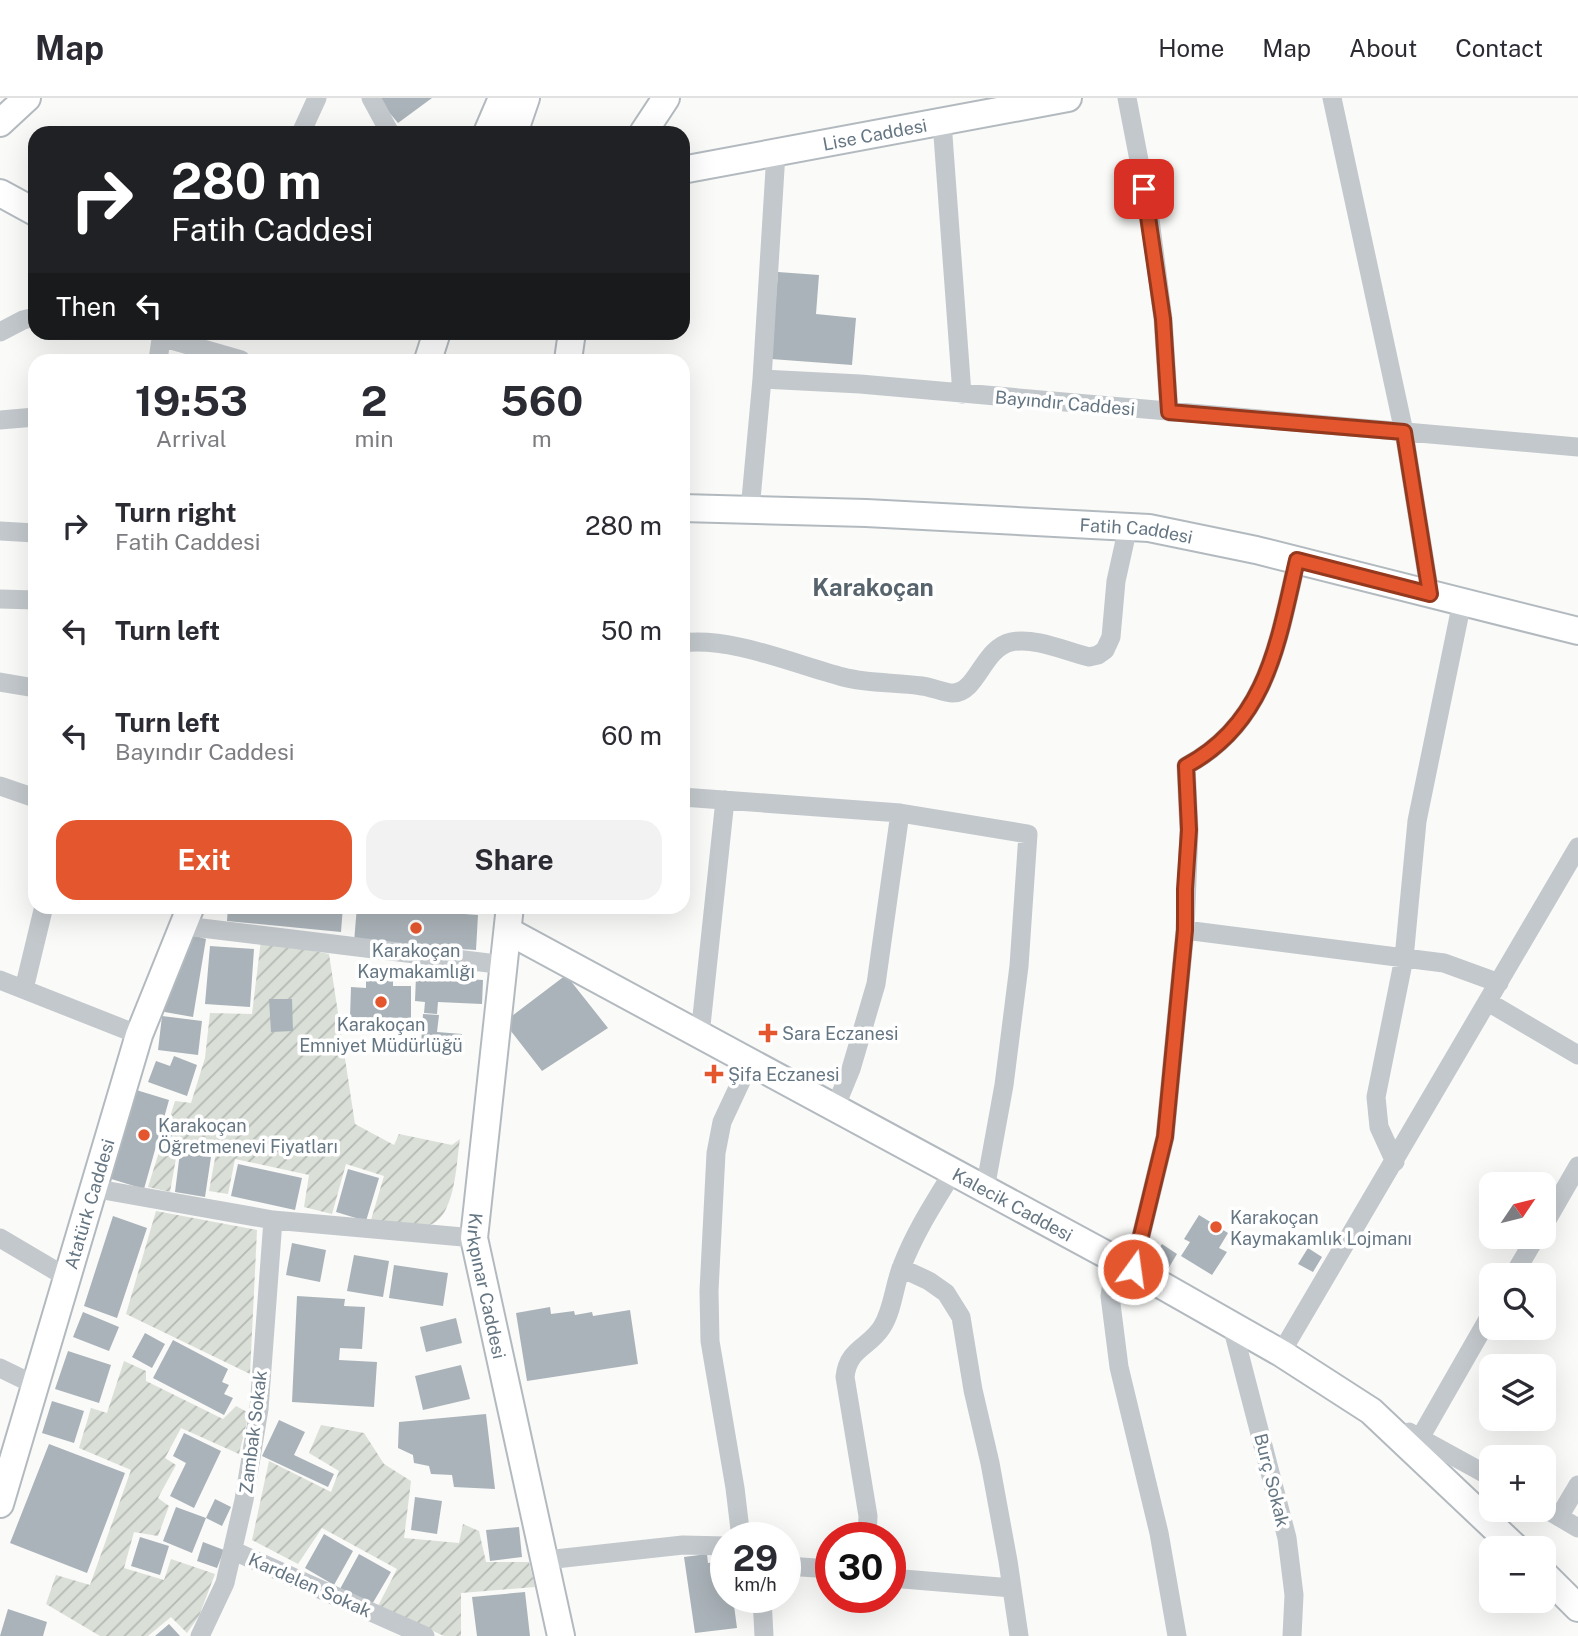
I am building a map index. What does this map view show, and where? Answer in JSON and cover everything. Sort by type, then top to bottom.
[{"type":"street","points":[[0,123],[27,98]]},
{"type":"street","points":[[304,126],[317,98]]},
{"type":"street","points":[[371,98],[386,126]]},
{"type":"street","points":[[490,126],[502,98]]},
{"type":"street","points":[[516,126],[526,98]]},
{"type":"street","points":[[648,126],[666,98]]},
{"type":"street","name":"Lise Caddesi","points":[[690,169],[1068,98]]},
{"type":"street","points":[[1127,98],[1149,212],[1163,319],[1169,412]]},
{"type":"street","points":[[1332,98],[1404,432],[1430,594]]},
{"type":"street","points":[[942,122],[962,394]]},
{"type":"street","points":[[750,509],[762,379],[776,153]]},
{"type":"street","points":[[0,193],[28,208]]},
{"type":"street","points":[[0,332],[28,319]]},
{"type":"street","points":[[177,340],[222,354]]},
{"type":"street","name":"Bayındır Caddesi","points":[[762,379],[860,384],[1578,447]]},
{"type":"street","points":[[0,420],[28,418]]},
{"type":"street","name":"Fatih Caddesi","points":[[690,508],[1149,528],[1297,560],[1578,631]]},
{"type":"street","points":[[690,642],[704,641],[737,647],[845,678],[959,692],[969,685],[987,657],[1009,642],[1027,641],[1088,657],[1105,650],[1111,637],[1116,582],[1128,527]]},
{"type":"street","points":[[0,531],[28,533]]},
{"type":"street","points":[[1177,1636],[1159,1533],[1119,1367],[1110,1296],[1124,1265],[1165,1137],[1185,930],[1189,830],[1186,766],[1206,755],[1230,734],[1253,703],[1271,665],[1297,560]]},
{"type":"street","points":[[0,599],[28,600]]},
{"type":"street","points":[[1395,1162],[1380,1127],[1376,1097],[1404,958],[1417,821],[1462,602]]},
{"type":"street","points":[[0,682],[28,687]]},
{"type":"street","points":[[0,786],[28,796]]},
{"type":"street","points":[[690,798],[900,813],[1028,834],[1017,980],[1004,1085],[985,1189]]},
{"type":"street","points":[[700,1035],[725,800]]},
{"type":"street","points":[[835,1108],[851,1069],[876,984],[900,813]]},
{"type":"street","points":[[1281,1353],[1578,847]]},
{"type":"street","points":[[24,989],[42,914]]},
{"type":"street","points":[[188,916],[505,965]]},
{"type":"street","name":"Atatürk Caddesi","points":[[0,1504],[139,1035],[188,916]]},
{"type":"street","name":"Kalecik Caddesi","points":[[509,919],[700,1035],[1281,1353],[1371,1411],[1503,1536]]},
{"type":"street","name":"Kırkpınar Caddesi","points":[[509,919],[474,1238],[561,1636]]},
{"type":"street","points":[[1185,930],[1444,963],[1499,983]]},
{"type":"street","points":[[0,980],[139,1035]]},
{"type":"street","points":[[1488,1002],[1578,1055]]},
{"type":"street","points":[[739,1522],[710,1340],[709,1291],[716,1153],[722,1122],[750,1062]]},
{"type":"street","points":[[1556,1204],[1578,1166]]},
{"type":"street","points":[[868,1522],[845,1377],[846,1364],[883,1325],[901,1268],[920,1225],[953,1172]]},
{"type":"street","points":[[92,1188],[274,1220],[474,1238]]},
{"type":"street","name":"Zambak Sokak","points":[[200,1636],[225,1583],[234,1551],[259,1409],[274,1220]]},
{"type":"street","points":[[0,1238],[66,1277]]},
{"type":"street","points":[[901,1268],[929,1281],[946,1293],[961,1317],[973,1390],[990,1463],[1019,1636]]},
{"type":"street","name":"Burç Sokak","points":[[1233,1326],[1287,1538],[1294,1595],[1292,1636]]},
{"type":"street","points":[[1420,1438],[1479,1335]]},
{"type":"street","points":[[0,1368],[35,1385]]},
{"type":"street","points":[[1371,1411],[1479,1470]]},
{"type":"street","points":[[1556,1507],[1578,1485]]},
{"type":"street","points":[[1556,1515],[1578,1528]]},
{"type":"street","points":[[546,1560],[683,1545],[710,1546]]},
{"type":"street","name":"Kardelen Sokak","points":[[234,1551],[425,1636]]},
{"type":"street","points":[[906,1579],[1012,1588]]},
{"type":"street","points":[[1556,1586],[1578,1608]]},
{"type":"street","points":[[763,1613],[764,1636]]},
{"type":"shaded area","points":[[261,940],[329,954],[355,1124],[394,1145],[399,1134],[452,1145],[460,1139],[453,1190],[449,1203],[436,1222],[426,1226],[407,1226],[371,1220],[384,1176],[346,1164],[332,1214],[304,1207],[309,1175],[235,1159],[228,1194],[209,1191],[216,1153],[178,1147],[170,1192],[148,1187],[175,1101],[191,1103],[205,1058],[210,1013],[252,1014]]},
{"type":"shaded area","points":[[156,1211],[257,1230],[250,1374],[126,1314]]},
{"type":"shaded area","points":[[124,1361],[146,1371],[146,1381],[223,1419],[236,1406],[249,1413],[239,1454],[181,1428],[165,1458],[176,1465],[158,1498],[169,1506],[158,1536],[134,1532],[124,1568],[164,1580],[171,1559],[215,1574],[199,1616],[187,1633],[171,1617],[148,1636],[100,1636],[46,1604],[56,1575],[90,1585],[131,1470],[79,1448],[91,1408],[107,1413]]},
{"type":"shaded area","points":[[321,1425],[364,1433],[384,1464],[411,1481],[404,1538],[459,1543],[463,1524],[479,1531],[486,1562],[529,1562],[535,1587],[461,1593],[461,1636],[444,1636],[378,1606],[397,1569],[322,1528],[298,1564],[252,1540],[269,1461],[331,1492],[339,1471],[309,1453]]},
{"type":"building","points":[[377,98],[432,98],[398,123]]},
{"type":"building","points":[[778,272],[819,275],[816,314],[856,318],[852,365],[771,359]]},
{"type":"building","points":[[227,914],[342,914],[341,932],[227,921]]},
{"type":"building","name":"Karakoçan Kaymakamlığı","points":[[356,914],[478,915],[476,950],[354,942]]},
{"type":"building","points":[[183,932],[206,939],[193,1017],[159,1011]]},
{"type":"building","points":[[210,946],[254,949],[250,1007],[205,1004]]},
{"type":"building","points":[[566,975],[608,1028],[542,1071],[504,1022]]},
{"type":"building","points":[[416,976],[483,980],[482,1004],[438,1002],[437,1014],[424,1013],[425,1002],[415,1001]]},
{"type":"building","name":"Karakoçan Emniyet Müdürlüğü","points":[[366,979],[393,980],[393,986],[411,986],[411,1018],[350,1017],[351,987],[366,988]]},
{"type":"building","points":[[269,999],[292,999],[293,1031],[271,1032]]},
{"type":"building","points":[[423,1014],[439,1015],[437,1032],[462,1034],[461,1048],[421,1045]]},
{"type":"building","points":[[162,1016],[202,1021],[198,1055],[158,1050]]},
{"type":"building","points":[[174,1056],[197,1065],[187,1096],[148,1082],[156,1061],[170,1066]]},
{"type":"building","points":[[133,1089],[169,1100],[144,1189],[108,1178]]},
{"type":"building","points":[[180,1152],[211,1157],[205,1197],[175,1192]]},
{"type":"building","points":[[238,1164],[302,1178],[295,1210],[231,1196]]},
{"type":"building","points":[[348,1169],[379,1178],[366,1221],[336,1212]]},
{"type":"building","name":"Karakoçan Kaymakamlık Lojmanı","points":[[1199,1215],[1228,1233],[1219,1248],[1227,1252],[1212,1275],[1181,1256],[1190,1242],[1184,1239]]},
{"type":"building","points":[[113,1216],[147,1228],[117,1318],[84,1306]]},
{"type":"building","points":[[292,1243],[326,1250],[320,1282],[286,1275]]},
{"type":"building","points":[[1162,1244],[1177,1254],[1168,1269],[1152,1259]]},
{"type":"building","points":[[1308,1248],[1322,1257],[1313,1272],[1298,1264]]},
{"type":"building","points":[[354,1255],[389,1261],[383,1297],[347,1291]]},
{"type":"building","points":[[394,1265],[448,1273],[443,1306],[389,1298]]},
{"type":"building","points":[[297,1296],[345,1299],[344,1306],[365,1307],[362,1349],[340,1348],[339,1360],[377,1362],[374,1407],[292,1402]]},
{"type":"building","points":[[550,1307],[551,1314],[574,1311],[575,1315],[592,1312],[593,1316],[630,1310],[638,1364],[527,1381],[516,1313]]},
{"type":"building","points":[[83,1312],[119,1327],[109,1351],[73,1337]]},
{"type":"building","points":[[456,1318],[462,1343],[426,1352],[420,1327]]},
{"type":"building","points":[[145,1333],[165,1344],[152,1368],[132,1357]]},
{"type":"building","points":[[173,1340],[228,1369],[222,1382],[229,1385],[224,1394],[233,1398],[224,1415],[153,1378]]},
{"type":"building","points":[[68,1351],[111,1365],[99,1403],[55,1389]]},
{"type":"building","points":[[461,1365],[470,1399],[423,1410],[415,1376]]},
{"type":"building","points":[[52,1401],[84,1411],[74,1443],[42,1433]]},
{"type":"building","points":[[486,1414],[495,1489],[454,1487],[452,1475],[431,1474],[429,1466],[414,1463],[413,1455],[398,1448],[399,1422]]},
{"type":"building","points":[[279,1420],[305,1432],[294,1455],[334,1474],[328,1487],[262,1456]]},
{"type":"building","points":[[184,1433],[221,1451],[194,1508],[170,1496],[186,1463],[173,1456]]},
{"type":"building","points":[[49,1444],[125,1473],[87,1573],[10,1543]]},
{"type":"building","points":[[415,1497],[442,1501],[437,1534],[411,1530]]},
{"type":"building","points":[[215,1499],[231,1507],[222,1526],[206,1518]]},
{"type":"building","points":[[176,1507],[206,1518],[192,1553],[163,1541]]},
{"type":"building","points":[[519,1527],[522,1557],[490,1561],[486,1530]]},
{"type":"building","points":[[324,1534],[353,1551],[334,1585],[305,1568]]},
{"type":"building","points":[[140,1537],[169,1546],[160,1575],[131,1566]]},
{"type":"building","points":[[203,1542],[224,1550],[217,1568],[197,1561]]},
{"type":"building","points":[[359,1554],[391,1572],[371,1606],[340,1589]]},
{"type":"building","points":[[707,1554],[710,1563],[710,1613],[735,1613],[737,1628],[695,1633],[684,1557]]},
{"type":"building","points":[[525,1592],[530,1636],[477,1636],[472,1597]]},
{"type":"building","points":[[8,1609],[47,1622],[43,1636],[0,1636]]},
{"type":"building","points":[[169,1624],[180,1636],[155,1636]]},
{"type":"place","name":"Karakoçan Kaymakamlığı","points":[[416,928]]},
{"type":"place","name":"Karakoçan Emniyet Müdürlüğü","points":[[381,1002]]},
{"type":"place","name":"Sara Eczanesi","points":[[768,1033]]},
{"type":"place","name":"Şifa Eczanesi","points":[[714,1074]]},
{"type":"place","name":"Karakoçan Öğretmenevi Fiyatları","points":[[144,1135]]},
{"type":"place","name":"Karakoçan Kaymakamlık Lojmanı","points":[[1216,1227]]},
{"type":"district","name":"Karakoçan","points":[[873,587]]},
{"type":"route","points":[[1133,1269],[1165,1137],[1185,930],[1189,830],[1186,766],[1206,755],[1230,734],[1253,703],[1271,665],[1297,560],[1430,594],[1404,432],[1169,412],[1163,319],[1144,189]]}]
